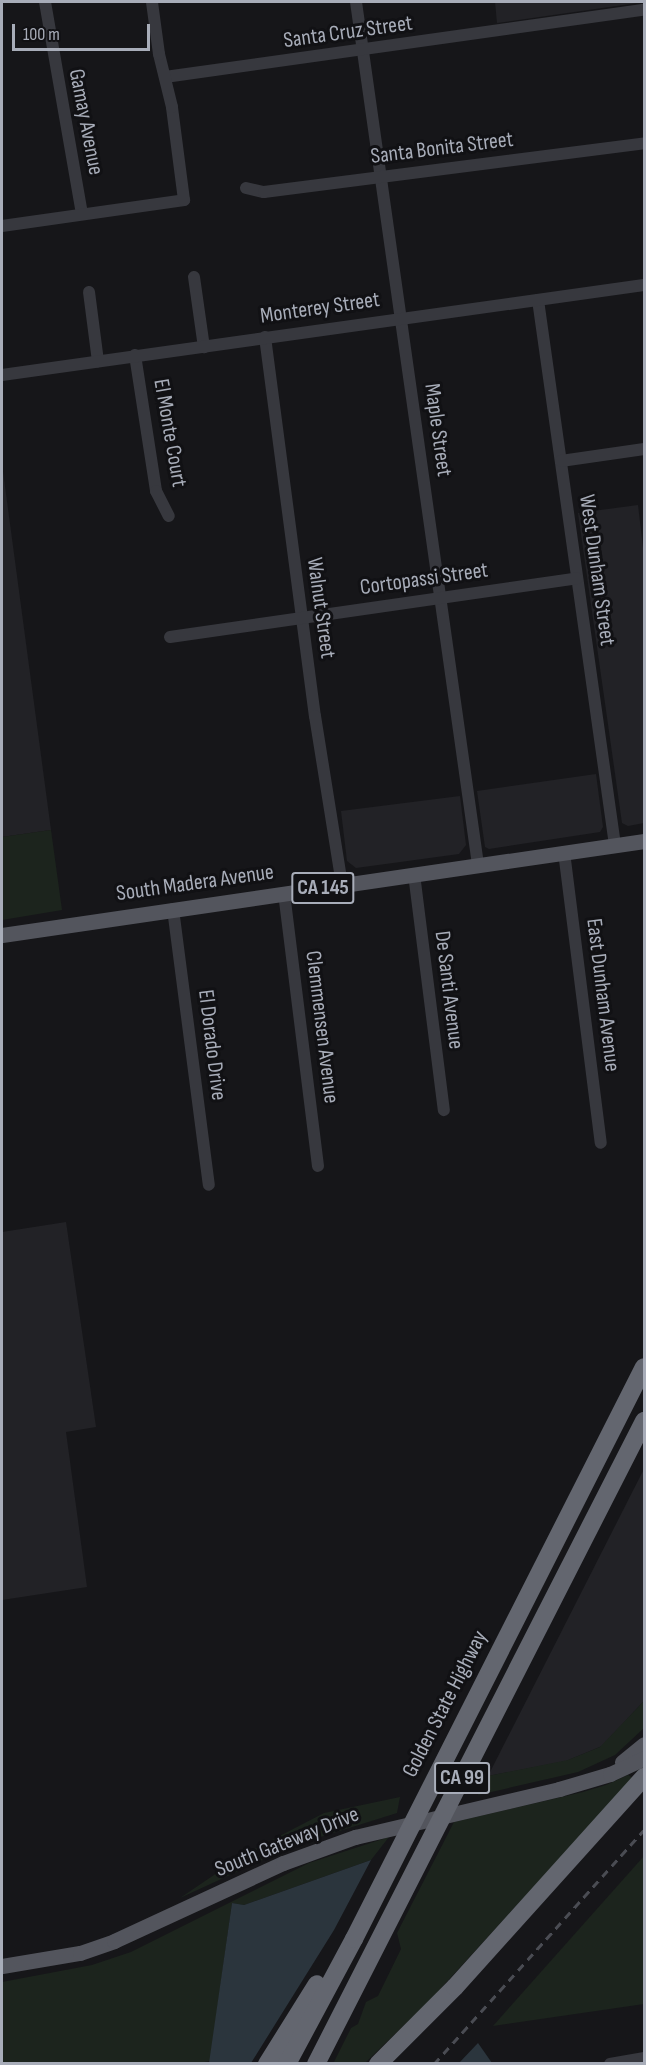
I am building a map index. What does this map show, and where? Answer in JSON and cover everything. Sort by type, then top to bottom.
[{"type":"highway","name":"Golden State Highway","points":[[287,2064],[354,1939],[645,1367]]},
{"type":"highway","name":"CA 99","points":[[316,2064],[645,1420]]},
{"type":"highway","points":[[378,2064],[455,1987],[645,1777]]},
{"type":"highway","points":[[267,2064],[330,1963],[354,1939]]},
{"type":"main road","name":"South Madera Avenue","points":[[2,935],[645,841]]},
{"type":"main road","name":"South Gateway Drive","points":[[597,1778],[645,1744]]},
{"type":"main road","name":"South Gateway Drive","points":[[2,1966],[80,1953],[114,1941],[283,1863],[382,1829],[475,1809],[597,1778],[624,1769],[645,1758]]},
{"type":"street","name":"Gamay Avenue","points":[[45,2],[82,214]]},
{"type":"street","points":[[2,226],[184,200],[172,107],[159,54],[152,2]]},
{"type":"street","name":"Maple Street","points":[[356,2],[478,865]]},
{"type":"street","name":"Santa Cruz Street","points":[[165,77],[645,10]]},
{"type":"street","name":"Santa Bonita Street","points":[[246,188],[264,192],[645,143]]},
{"type":"street","points":[[194,277],[204,347]]},
{"type":"street","name":"Monterey Street","points":[[2,375],[401,317],[645,285]]},
{"type":"street","points":[[89,292],[98,361]]},
{"type":"street","name":"West Dunham Street","points":[[538,300],[615,845]]},
{"type":"street","name":"Walnut Street","points":[[265,337],[301,618],[342,885]]},
{"type":"street","name":"El Monte Court","points":[[135,355],[156,491],[169,516]]},
{"type":"street","points":[[561,461],[645,449]]},
{"type":"street","name":"Cortopassi Street","points":[[170,637],[577,578]]},
{"type":"street","name":"East Dunham Avenue","points":[[564,852],[602,1143]]},
{"type":"street","name":"De Santi Avenue","points":[[414,874],[444,1110]]},
{"type":"street","name":"Clemmensen Avenue","points":[[284,893],[318,1166]]},
{"type":"street","name":"El Dorado Drive","points":[[173,909],[209,1185]]},
{"type":"street","points":[[610,2064],[645,2058]]},
{"type":"shaded area","points":[[495,2],[644,2],[497,23]]},
{"type":"shaded area","points":[[2,464],[51,830],[2,837]]},
{"type":"shaded area","points":[[638,505],[644,556],[644,823],[628,826],[622,823],[578,513]]},
{"type":"shaded area","points":[[596,774],[603,827],[600,832],[489,849],[485,847],[477,791]]},
{"type":"shaded area","points":[[460,796],[466,845],[459,854],[356,868],[347,861],[341,811]]},
{"type":"shaded area","points":[[51,830],[62,910],[2,920],[2,837]]},
{"type":"shaded area","points":[[66,1222],[96,1427],[66,1432],[87,1587],[2,1600],[2,1232]]},
{"type":"shaded area","points":[[644,1469],[644,1701],[602,1746],[566,1761],[488,1776]]},
{"type":"shaded area","points":[[644,1701],[644,1728],[615,1755],[578,1772],[478,1795],[488,1776],[568,1760],[600,1747]]},
{"type":"shaded area","points":[[628,1775],[633,1778],[432,1998],[365,2063],[333,2064],[351,2028],[358,2024],[366,2002],[378,1996],[401,1949],[397,1933],[454,1822],[583,1792]]},
{"type":"shaded area","points":[[400,1797],[397,1813],[295,1845],[180,1898],[245,1854],[324,1813]]},
{"type":"shaded area","points":[[389,1837],[371,1860],[244,1905],[232,1903],[210,2061],[194,2064],[2,2063],[2,1982],[92,1965],[131,1952],[309,1863]]},
{"type":"shaded area","points":[[644,1856],[644,2004],[493,2026]]},
{"type":"shaded area","points":[[371,1860],[334,1930],[251,2063],[209,2063],[232,1903],[244,1905]]},
{"type":"shaded area","points":[[478,2043],[492,2063],[459,2063]]},
{"type":"railway","points":[[434,2064],[644,1830]]}]
